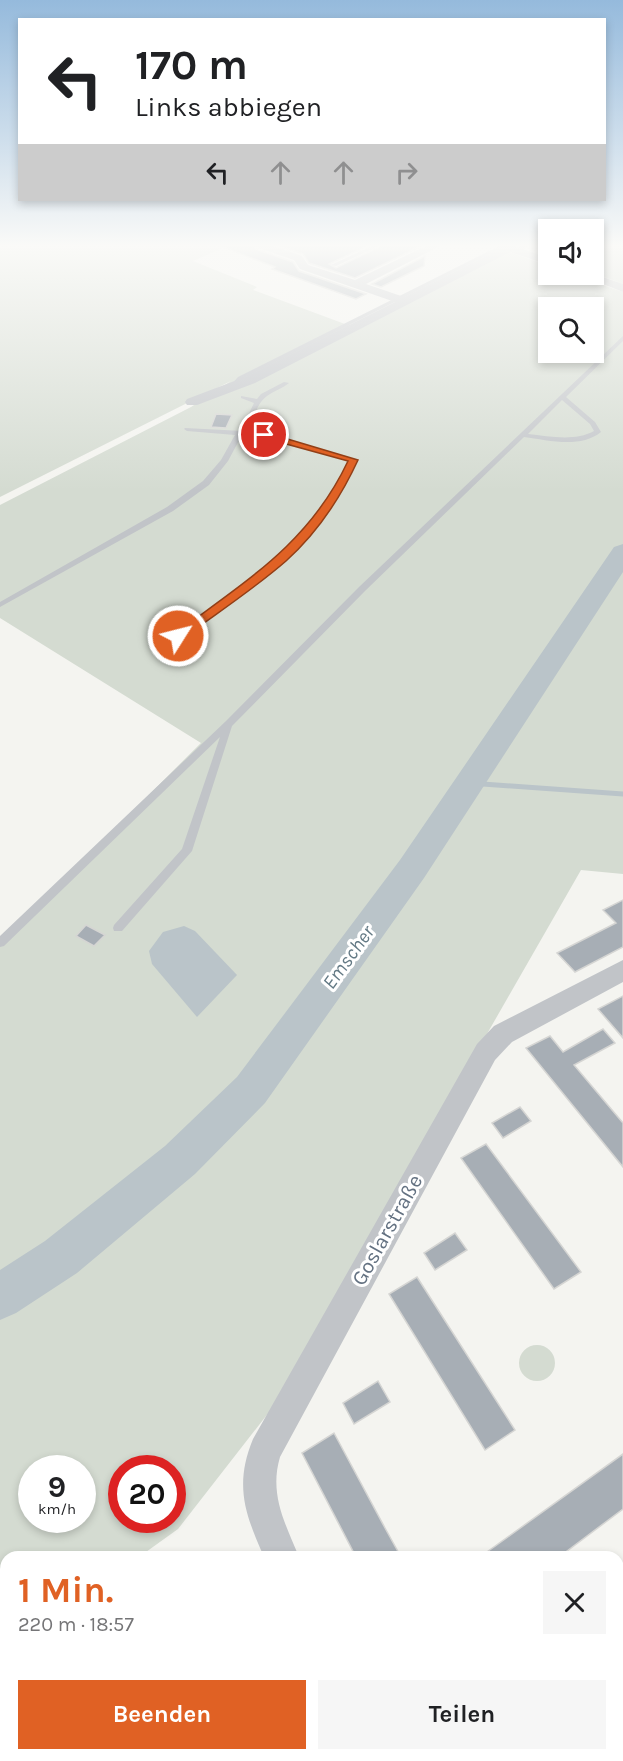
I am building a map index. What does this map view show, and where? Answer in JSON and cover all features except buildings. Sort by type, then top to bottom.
[{"type":"street","points":[[192,402],[250,380],[350,327]]},
{"type":"street","name":"Goslarstraße","points":[[279,1551],[262,1514],[258,1490],[258,1469],[265,1451],[486,1052],[502,1034],[623,969]]},
{"type":"lane","points":[[0,943],[623,338]]},
{"type":"lane","points":[[0,606],[170,509],[206,483],[243,432],[263,395],[285,383]]},
{"type":"lane","points":[[243,397],[258,402]]},
{"type":"lane","points":[[522,435],[581,438],[598,432],[593,423],[562,397]]},
{"type":"lane","points":[[178,636],[283,558],[326,510],[353,460],[287,440],[243,432],[187,429]]},
{"type":"lane","points":[[118,928],[187,851],[229,723]]},
{"type":"shaded area","points":[[0,327],[538,327],[538,363],[604,363],[604,327],[623,327],[623,874],[581,870],[273,1407],[186,1519],[186,1455],[108,1455],[108,1533],[172,1533],[147,1551],[0,1551],[0,943],[201,743],[0,618],[0,505],[191,407],[231,381],[0,497]]},
{"type":"shaded area","points":[[184,926],[195,931],[237,975],[197,1017],[152,964],[149,951],[163,932]]},
{"type":"shaded area","points":[[537,1345],[550,1350],[555,1363],[550,1376],[537,1381],[524,1376],[519,1363],[524,1350]]},
{"type":"waterway","name":"Emscher","points":[[0,1297],[61,1257],[180,1160],[251,1090],[412,869],[623,552]]},
{"type":"waterway","points":[[469,783],[623,794]]},
{"type":"route","points":[[178,636],[269,571],[306,535],[326,510],[353,460],[264,435]]}]
